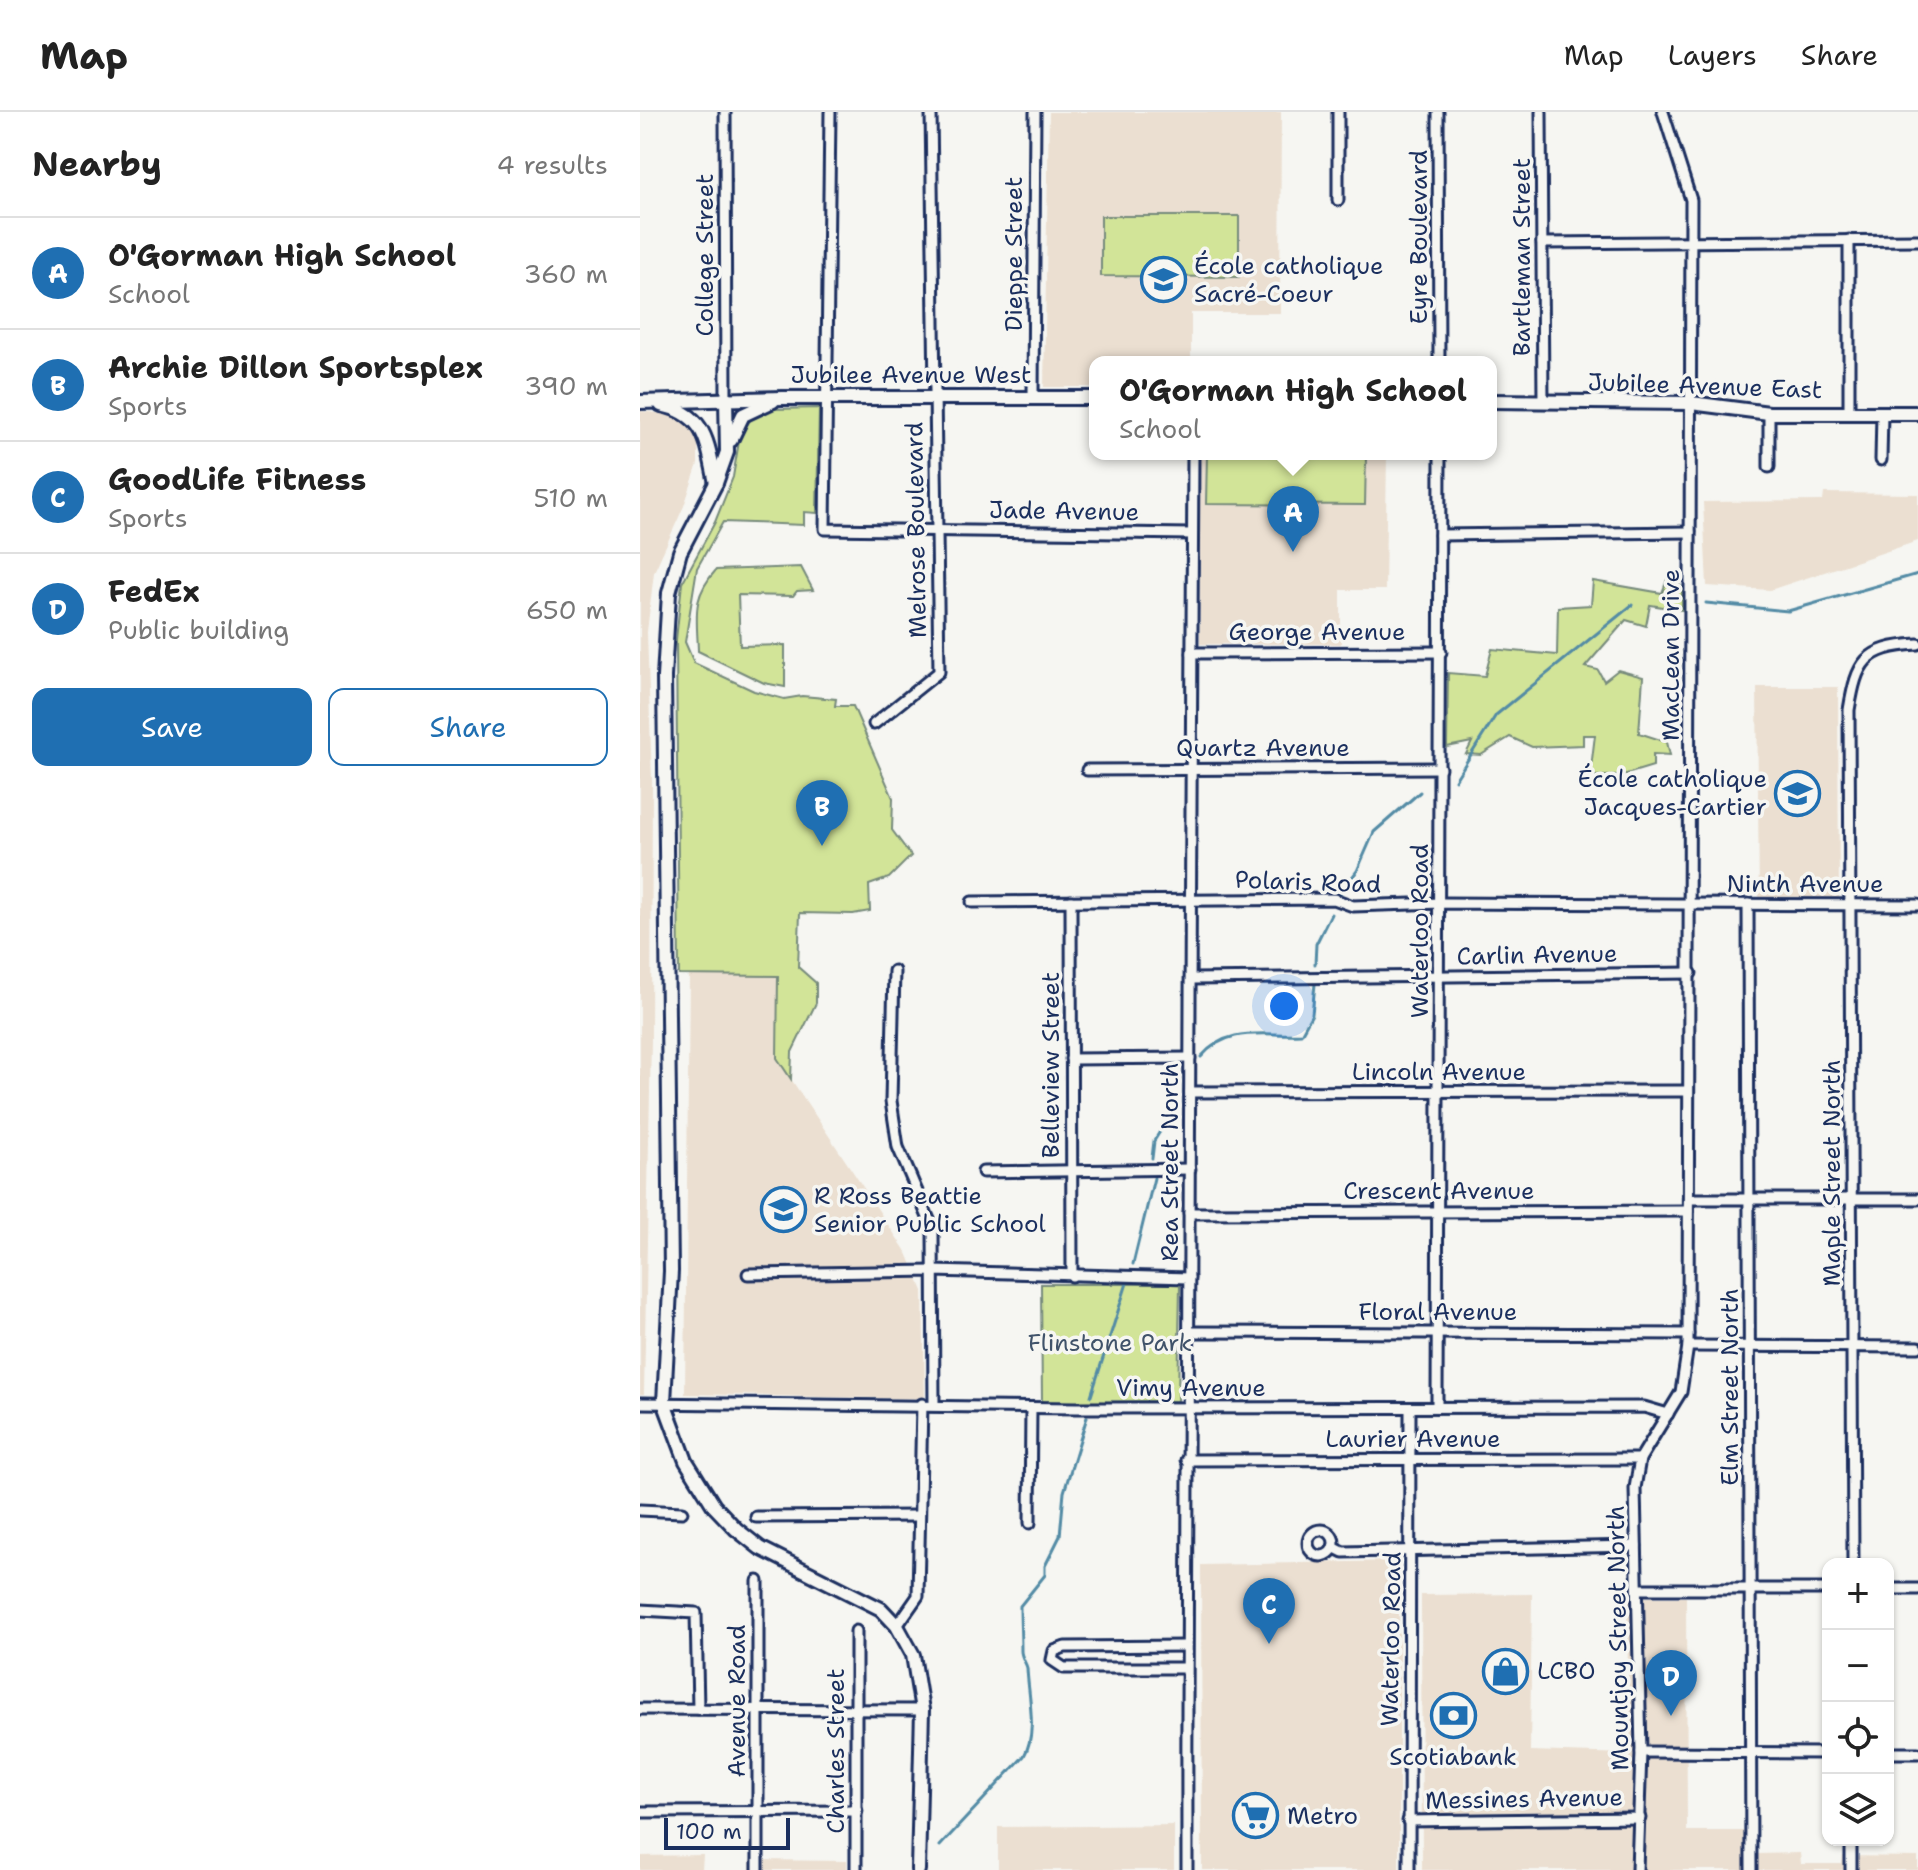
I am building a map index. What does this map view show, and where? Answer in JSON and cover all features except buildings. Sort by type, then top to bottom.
[{"type":"main road","name":"Jubilee Avenue West","points":[[644,402],[726,398],[1089,398]]},
{"type":"main road","points":[[726,398],[727,452]]},
{"type":"main road","points":[[783,398],[743,415],[716,483],[680,552],[669,593],[664,677],[671,1271],[664,1402],[692,1472],[714,1506],[736,1529],[760,1548],[881,1609],[897,1626],[913,1655],[922,1710],[918,1868]]},
{"type":"main road","name":"Jubilee Avenue East","points":[[1497,401],[1691,403],[1769,413],[1918,413]]},
{"type":"main road","points":[[644,402],[686,413],[700,425],[716,483]]},
{"type":"street","name":"College Street","points":[[725,112],[726,398]]},
{"type":"street","points":[[825,399],[830,112]]},
{"type":"street","name":"Melrose Boulevard","points":[[874,724],[939,672],[931,112]]},
{"type":"street","name":"Dieppe Street","points":[[1033,397],[1035,112]]},
{"type":"street","points":[[1338,112],[1338,200]]},
{"type":"street","name":"Eyre Boulevard","points":[[1438,112],[1439,356]]},
{"type":"street","name":"Bartleman Street","points":[[1541,112],[1543,402]]},
{"type":"street","name":"MacLean Drive","points":[[1663,112],[1691,200],[1692,904],[1688,1346]]},
{"type":"street","points":[[1849,240],[1849,413]]},
{"type":"street","points":[[1542,243],[1918,240]]},
{"type":"street","name":"Jade Avenue","points":[[825,399],[825,529],[1192,534]]},
{"type":"street","points":[[1769,413],[1769,467]]},
{"type":"street","points":[[1881,460],[1882,413]]},
{"type":"street","name":"Rea Street North","points":[[1187,1870],[1186,1407],[1192,979],[1193,460]]},
{"type":"street","name":"Waterloo Road","points":[[1437,1407],[1441,976],[1440,460]]},
{"type":"street","points":[[1440,535],[1690,532]]},
{"type":"street","name":"Maple Street North","points":[[1853,1558],[1849,710],[1855,672],[1866,659],[1885,650],[1918,644]]},
{"type":"street","name":"George Avenue","points":[[1192,653],[1441,652]]},
{"type":"street","name":"Quartz Avenue","points":[[1087,770],[1440,768]]},
{"type":"street","name":"Polaris Road","points":[[972,902],[1334,899],[1353,906],[1441,903],[1692,904]]},
{"type":"street","name":"Belleview Street","points":[[1071,901],[1072,1276]]},
{"type":"street","name":"Ninth Avenue","points":[[1692,904],[1918,905]]},
{"type":"street","name":"Elm Street North","points":[[1748,904],[1751,1870]]},
{"type":"street","points":[[894,971],[891,1101],[898,1147],[933,1229],[934,1404]]},
{"type":"street","name":"Carlin Avenue","points":[[1192,979],[1691,973]]},
{"type":"street","points":[[1071,1059],[1190,1058]]},
{"type":"street","name":"Lincoln Avenue","points":[[1190,1092],[1688,1091]]},
{"type":"street","points":[[983,1172],[1190,1169]]},
{"type":"street","points":[[1689,1199],[1918,1199]]},
{"type":"street","name":"Crescent Avenue","points":[[1189,1213],[1688,1211]]},
{"type":"street","points":[[748,1274],[933,1271],[1189,1278]]},
{"type":"street","name":"Floral Avenue","points":[[1188,1332],[1688,1334]]},
{"type":"street","points":[[1668,1414],[1681,1392],[1688,1346],[1918,1347]]},
{"type":"street","name":"Vimy Avenue","points":[[640,1403],[934,1404],[1031,1408],[1644,1407],[1668,1414]]},
{"type":"street","points":[[897,1626],[918,1596],[922,1404]]},
{"type":"street","points":[[1030,1523],[1031,1408]]},
{"type":"street","name":"Waterloo Road","points":[[1409,1870],[1410,1409]]},
{"type":"street","name":"Mountjoy Street North","points":[[1637,1870],[1641,1752],[1635,1488],[1640,1459],[1668,1414]]},
{"type":"street","name":"Laurier Avenue","points":[[1186,1460],[1640,1459]]},
{"type":"street","points":[[640,1510],[682,1512]]},
{"type":"street","points":[[756,1517],[918,1516]]},
{"type":"street","points":[[1333,1547],[1343,1552],[1412,1552],[1636,1546]]},
{"type":"street","name":"Avenue Road","points":[[758,1581],[758,1870]]},
{"type":"street","points":[[1638,1589],[1822,1589]]},
{"type":"street","points":[[1894,1589],[1918,1589]]},
{"type":"street","points":[[640,1610],[696,1613],[698,1709]]},
{"type":"street","name":"Charles Street","points":[[856,1631],[856,1870]]},
{"type":"street","points":[[1186,1646],[1065,1647],[1054,1651],[1052,1660],[1064,1668],[1186,1668]]},
{"type":"street","points":[[640,1709],[922,1710]]},
{"type":"street","points":[[1641,1752],[1822,1753]]},
{"type":"street","points":[[1894,1753],[1918,1753]]},
{"type":"street","points":[[640,1812],[857,1811]]},
{"type":"street","name":"Messines Avenue","points":[[1408,1821],[1640,1818]]},
{"type":"street","points":[[1851,1846],[1851,1870]]},
{"type":"shaded area","name":"École catholique Sacré-Coeur","points":[[1049,112],[1281,112],[1280,313],[1191,313],[1191,356],[1089,356],[1089,387],[1044,387]]},
{"type":"shaded area","points":[[640,411],[675,415],[689,423],[698,441],[698,464],[684,506],[654,572],[647,632],[652,780],[651,1040],[644,1394],[640,1394]]},
{"type":"shaded area","points":[[1200,460],[1387,460],[1385,590],[1341,590],[1341,644],[1200,644]]},
{"type":"shaded area","points":[[1824,493],[1918,494],[1918,541],[1770,590],[1707,586],[1703,502],[1823,501]]},
{"type":"shaded area","name":"École catholique Jacques-Cartier","points":[[1757,687],[1838,687],[1839,899],[1759,901]]},
{"type":"shaded area","name":"R Ross Beattie Senior Public School","points":[[689,976],[779,976],[777,1058],[907,1253],[923,1291],[925,1399],[685,1394]]},
{"type":"shaded area","points":[[1399,1561],[1399,1870],[1202,1870],[1201,1565]]},
{"type":"shaded area","points":[[1532,1594],[1530,1751],[1629,1754],[1627,1597],[1686,1597],[1687,1831],[1757,1831],[1758,1854],[1800,1853],[1801,1864],[1842,1864],[1843,1856],[1918,1857],[1918,1870],[1422,1870],[1421,1595]]},
{"type":"shaded area","points":[[1174,1825],[1174,1870],[998,1870],[998,1827]]},
{"type":"shaded area","points":[[703,1855],[702,1870],[640,1870],[640,1856]]},
{"type":"shaded area","points":[[750,1860],[847,1861],[847,1870],[750,1870]]},
{"type":"green space","points":[[1101,216],[1239,216],[1239,277],[1101,276]]},
{"type":"green space","points":[[819,408],[817,513],[804,512],[804,525],[723,522],[697,568],[685,642],[694,663],[754,691],[784,699],[802,696],[836,699],[835,706],[853,706],[893,798],[892,830],[911,856],[889,878],[869,885],[870,911],[853,914],[800,913],[798,967],[816,983],[816,1003],[792,1052],[791,1079],[777,1058],[778,976],[679,975],[676,640],[682,583],[715,522],[733,477],[740,435],[753,416],[773,409]]},
{"type":"green space","points":[[1207,460],[1366,460],[1365,505],[1206,504]]},
{"type":"green space","points":[[801,567],[813,590],[797,591],[793,596],[738,595],[740,646],[785,645],[785,687],[764,683],[698,651],[699,599],[716,570]]},
{"type":"green space","points":[[1668,577],[1682,587],[1682,610],[1650,605],[1646,626],[1626,620],[1585,667],[1598,670],[1604,681],[1618,670],[1643,677],[1639,733],[1667,742],[1670,755],[1653,754],[1653,766],[1620,776],[1590,776],[1595,735],[1583,735],[1583,745],[1532,747],[1510,737],[1481,755],[1466,754],[1472,742],[1447,747],[1448,673],[1485,676],[1492,649],[1557,655],[1558,607],[1591,605],[1593,581],[1662,593]]},
{"type":"green space","name":"Flinstone Park","points":[[1041,1284],[1180,1284],[1178,1401],[1042,1403]]},
{"type":"waterway","points":[[1706,603],[1788,611],[1918,574]]},
{"type":"waterway","points":[[1455,780],[1496,715],[1632,605]]},
{"type":"waterway","points":[[1340,893],[1357,871],[1374,832],[1420,792]]},
{"type":"waterway","points":[[1315,964],[1316,944],[1331,914]]},
{"type":"waterway","points":[[1201,1057],[1211,1047],[1234,1036],[1301,1034],[1312,1014],[1315,984]]},
{"type":"waterway","points":[[1152,1158],[1154,1141],[1171,1114]]},
{"type":"waterway","points":[[1133,1264],[1154,1178]]},
{"type":"waterway","points":[[1091,1396],[1127,1283]]},
{"type":"waterway","points":[[940,1846],[1024,1756],[1028,1746],[1031,1713],[1027,1668],[1021,1653],[1020,1606],[1045,1575],[1045,1566],[1060,1536],[1064,1492],[1087,1417]]},
{"type":"place","name":"École catholique Sacré-Coeur","points":[[1163,280]]},
{"type":"place","name":"O'Gorman High School","points":[[1293,552]]},
{"type":"place","name":"École catholique Jacques-Cartier","points":[[1798,793]]},
{"type":"place","name":"Archie Dillon Sportsplex","points":[[822,846]]},
{"type":"place","name":"R Ross Beattie Senior Public School","points":[[783,1210]]},
{"type":"place","name":"GoodLife Fitness","points":[[1269,1644]]},
{"type":"place","name":"LCBO","points":[[1506,1671]]},
{"type":"place","name":"Scotiabank","points":[[1453,1715]]},
{"type":"place","name":"FedEx","points":[[1671,1716]]},
{"type":"place","name":"Metro","points":[[1256,1816]]}]
